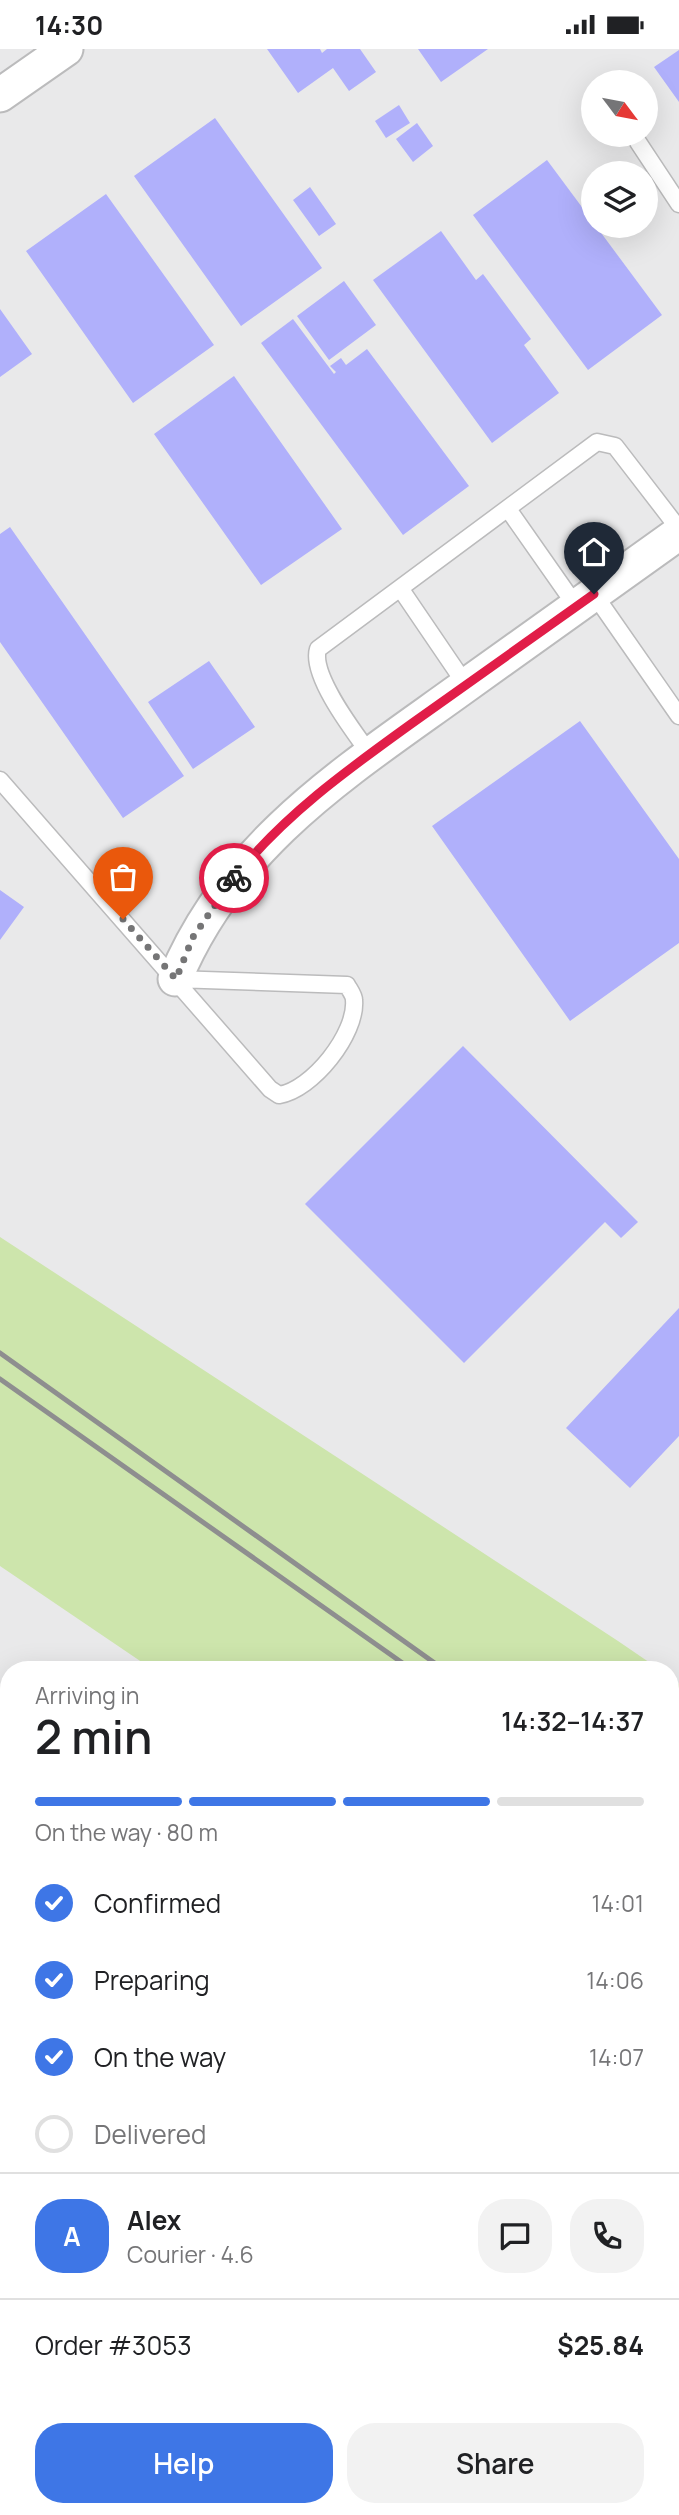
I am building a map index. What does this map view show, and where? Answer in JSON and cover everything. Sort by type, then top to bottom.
[{"type":"street","points":[[0,95],[66,49]]},
{"type":"street","points":[[176,979],[193,937],[217,899],[255,852],[343,773],[679,531]]},
{"type":"lane","points":[[641,147],[679,204]]},
{"type":"lane","points":[[370,754],[348,725],[315,659],[318,649],[597,442],[615,446],[679,531]]},
{"type":"lane","points":[[508,509],[679,716]]},
{"type":"lane","points":[[400,588],[466,685]]},
{"type":"lane","points":[[0,780],[270,1089],[279,1095],[292,1093],[317,1074],[350,1025],[355,998],[347,985],[176,979]]},
{"type":"green space","points":[[0,1237],[647,1661],[140,1661],[0,1566]]},
{"type":"building","points":[[267,49],[320,49],[322,53],[327,49],[360,49],[376,72],[349,91],[333,68],[298,93]]},
{"type":"building","points":[[418,49],[488,49],[441,82]]},
{"type":"building","points":[[679,50],[679,102],[658,70],[654,67]]},
{"type":"building","points":[[399,105],[410,123],[386,138],[375,121]]},
{"type":"building","points":[[215,118],[322,268],[241,326],[134,176]]},
{"type":"building","points":[[417,123],[433,146],[413,162],[396,139]]},
{"type":"building","points":[[547,160],[581,206],[581,238],[605,238],[662,315],[588,370],[473,215]]},
{"type":"building","points":[[310,187],[336,224],[319,236],[293,200]]},
{"type":"building","points":[[106,194],[214,345],[133,403],[26,251]]},
{"type":"building","points":[[441,231],[476,280],[483,274],[531,339],[524,345],[559,393],[492,443],[373,280]]},
{"type":"building","points":[[344,281],[376,325],[329,360],[297,316]]},
{"type":"building","points":[[0,309],[32,354],[0,377]]},
{"type":"building","points":[[293,319],[334,374],[336,372],[330,366],[341,358],[346,365],[367,349],[469,486],[403,535],[261,343]]},
{"type":"building","points":[[234,376],[342,529],[261,585],[154,434]]},
{"type":"building","points":[[10,527],[184,776],[123,818],[0,642],[0,534]]},
{"type":"building","points":[[209,661],[255,727],[193,769],[148,702]]},
{"type":"building","points":[[580,721],[679,859],[679,943],[570,1021],[432,826]]},
{"type":"building","points":[[0,890],[24,907],[0,940]]},
{"type":"building","points":[[463,1046],[638,1222],[621,1238],[605,1222],[464,1363],[305,1204]]},
{"type":"building","points":[[679,1308],[679,1436],[630,1488],[566,1428]]},
{"type":"railway","points":[[0,1353],[432,1661]]},
{"type":"railway","points":[[0,1379],[400,1661]]},
{"type":"way so far","points":[[123,919],[176,979],[193,937],[234,878]]},
{"type":"route","points":[[234,878],[255,852],[287,821],[343,773],[594,594]]}]
